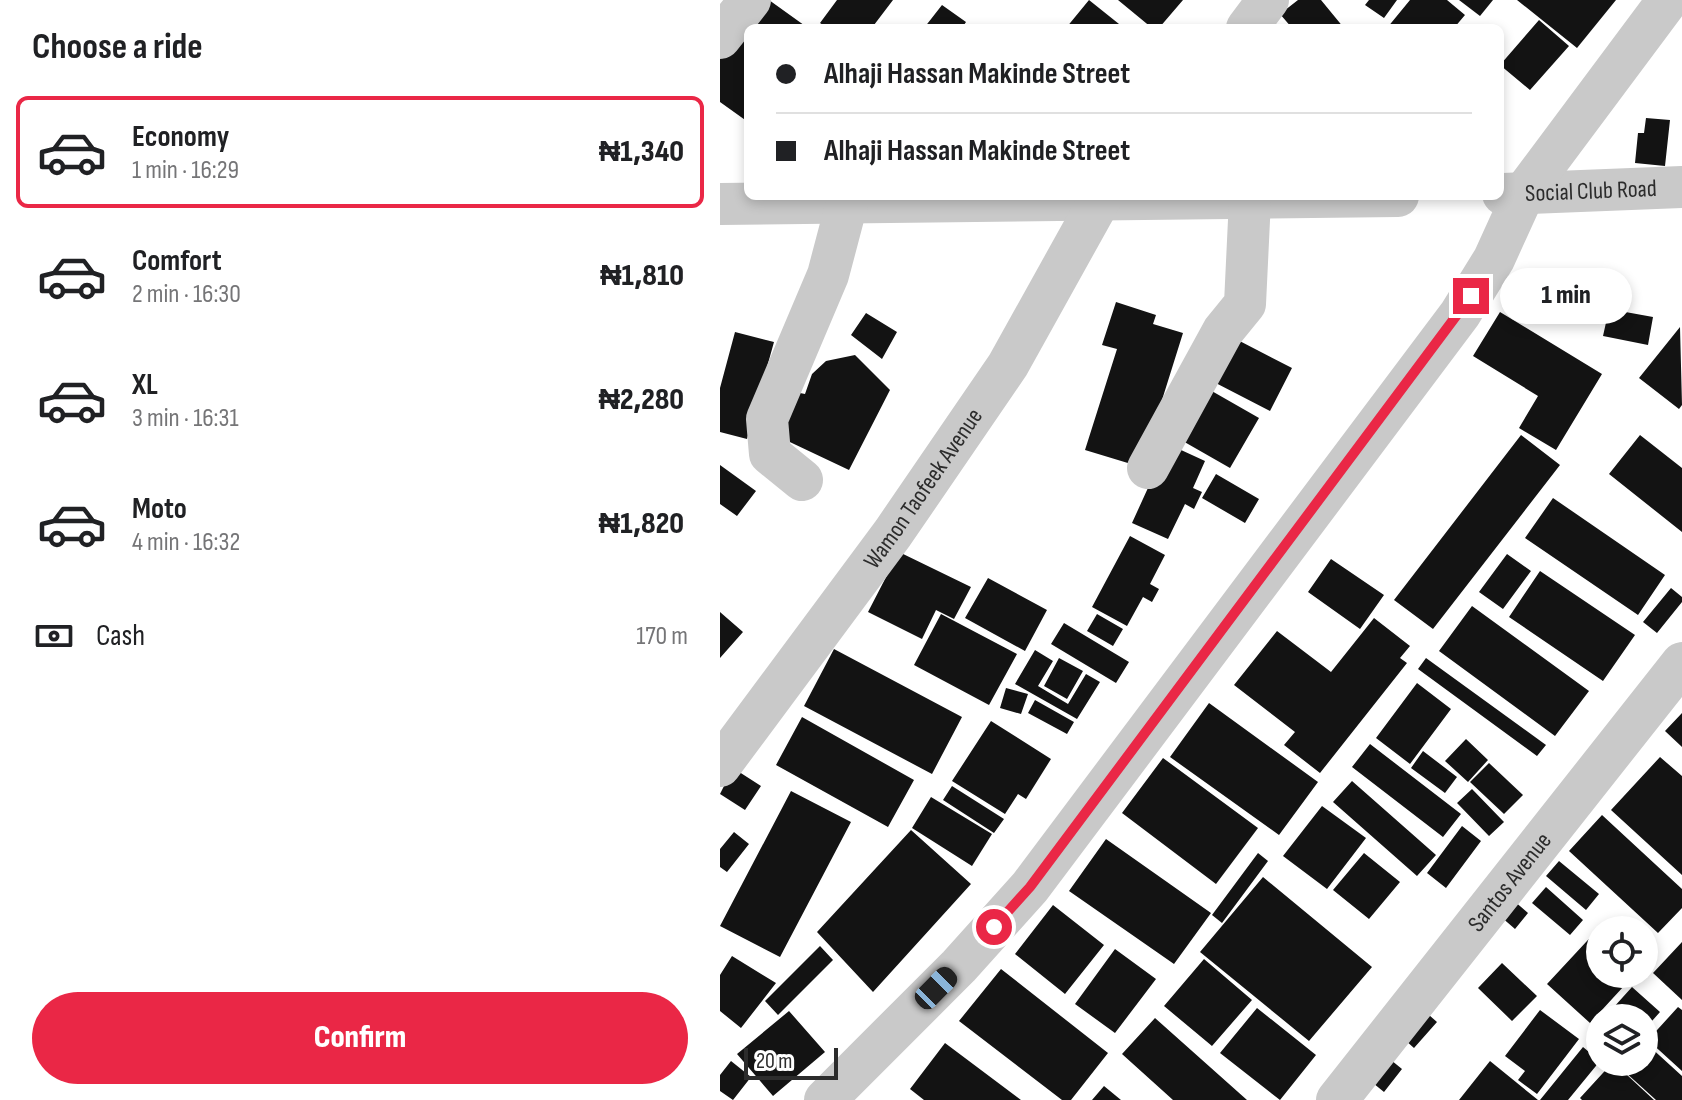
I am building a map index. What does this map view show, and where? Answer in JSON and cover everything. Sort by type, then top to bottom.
[{"type":"street","points":[[720,38],[750,0]]},
{"type":"street","points":[[1250,24],[1268,0]]},
{"type":"street","points":[[825,1100],[959,966],[1030,887],[1460,314],[1494,259],[1512,194],[1668,0]]},
{"type":"street","name":"Social Club Road","points":[[1512,194],[1682,187]]},
{"type":"street","points":[[720,204],[905,200]]},
{"type":"street","name":"Wamon Taofeek Avenue","points":[[720,766],[893,533],[1008,365],[1099,200]]},
{"type":"street","points":[[1148,468],[1223,331],[1245,304],[1250,200]]},
{"type":"street","points":[[802,480],[770,454],[767,419],[828,275],[847,203]]},
{"type":"street","name":"Santos Avenue","points":[[1337,1100],[1682,663]]},
{"type":"building","points":[[769,0],[802,24],[748,24]]},
{"type":"building","points":[[837,0],[893,0],[875,24],[820,23]]},
{"type":"building","points":[[1089,0],[1119,24],[1069,24]]},
{"type":"building","points":[[1118,0],[1183,0],[1162,24],[1147,24]]},
{"type":"building","points":[[1298,0],[1321,0],[1341,24],[1289,24],[1280,14]]},
{"type":"building","points":[[1369,0],[1397,0],[1384,18],[1365,5]]},
{"type":"building","points":[[1410,0],[1447,0],[1465,15],[1457,24],[1390,24]]},
{"type":"building","points":[[1459,0],[1493,0],[1480,16]]},
{"type":"building","points":[[1517,0],[1616,0],[1577,48]]},
{"type":"building","points":[[942,5],[966,22],[965,24],[927,24]]},
{"type":"building","points":[[1539,20],[1569,46],[1530,90],[1504,68],[1504,60]]},
{"type":"building","points":[[744,29],[744,119],[720,102],[720,56]]},
{"type":"building","points":[[1646,118],[1670,120],[1665,166],[1635,163],[1638,133],[1644,133]]},
{"type":"building","points":[[1538,286],[1586,301],[1581,320],[1532,305]]},
{"type":"building","points":[[1116,302],[1156,315],[1153,324],[1183,333],[1141,467],[1085,450],[1117,349],[1102,345]]},
{"type":"building","points":[[1609,309],[1653,317],[1648,345],[1603,336]]},
{"type":"building","points":[[1500,312],[1602,374],[1556,450],[1519,428],[1538,396],[1473,356]]},
{"type":"building","points":[[866,313],[897,332],[882,359],[851,335]]},
{"type":"building","points":[[1680,327],[1682,405],[1679,409],[1639,378]]},
{"type":"building","points":[[735,332],[774,342],[747,439],[720,432],[720,388]]},
{"type":"building","points":[[1230,336],[1292,368],[1270,411],[1208,379]]},
{"type":"building","points":[[855,355],[890,390],[849,470],[775,435],[785,390],[805,394],[812,374],[826,361]]},
{"type":"building","points":[[1203,386],[1259,418],[1230,468],[1174,436]]},
{"type":"building","points":[[1521,435],[1560,465],[1433,629],[1394,600]]},
{"type":"building","points":[[1640,435],[1682,468],[1682,532],[1609,474]]},
{"type":"building","points":[[1168,444],[1205,461],[1193,488],[1202,492],[1194,509],[1185,504],[1168,539],[1132,523]]},
{"type":"building","points":[[720,465],[756,491],[737,516],[720,504]]},
{"type":"building","points":[[1216,474],[1259,499],[1245,523],[1202,498]]},
{"type":"building","points":[[1553,498],[1665,575],[1638,615],[1525,538]]},
{"type":"building","points":[[1130,536],[1165,555],[1150,584],[1159,589],[1152,602],[1143,597],[1127,626],[1092,607]]},
{"type":"building","points":[[899,552],[971,587],[954,619],[936,610],[922,639],[868,612]]},
{"type":"building","points":[[1507,554],[1531,571],[1503,609],[1479,592]]},
{"type":"building","points":[[1331,559],[1384,595],[1360,629],[1308,592]]},
{"type":"building","points":[[1540,571],[1635,635],[1603,681],[1509,617]]},
{"type":"building","points":[[988,578],[1047,610],[1025,651],[965,618]]},
{"type":"building","points":[[1671,588],[1682,597],[1682,602],[1657,633],[1643,622]]},
{"type":"building","points":[[1472,606],[1589,691],[1555,736],[1439,651]]},
{"type":"building","points":[[720,612],[743,632],[720,658]]},
{"type":"building","points":[[941,614],[1017,654],[989,705],[914,665]]},
{"type":"building","points":[[1097,614],[1123,629],[1113,646],[1087,631]]},
{"type":"building","points":[[1374,618],[1410,646],[1400,658],[1407,663],[1320,773],[1284,745],[1295,732],[1234,685],[1277,631],[1331,672]]},
{"type":"building","points":[[1064,623],[1129,662],[1116,683],[1051,644]]},
{"type":"building","points":[[834,649],[962,717],[932,774],[804,706]]},
{"type":"building","points":[[1035,650],[1053,661],[1038,686],[1068,704],[1086,674],[1100,682],[1077,719],[1015,684]]},
{"type":"building","points":[[1059,658],[1083,671],[1067,699],[1044,686]]},
{"type":"building","points":[[1426,658],[1546,745],[1537,756],[1418,669]]},
{"type":"building","points":[[1417,683],[1451,709],[1410,764],[1376,738]]},
{"type":"building","points":[[1006,688],[1028,694],[1021,714],[1000,708]]},
{"type":"building","points":[[1035,700],[1074,722],[1067,734],[1028,713]]},
{"type":"building","points":[[1209,703],[1318,782],[1279,835],[1170,757]]},
{"type":"building","points":[[1682,713],[1682,747],[1665,731]]},
{"type":"building","points":[[802,717],[914,780],[888,827],[776,765]]},
{"type":"building","points":[[991,721],[1051,759],[1026,799],[1018,794],[1005,814],[952,781]]},
{"type":"building","points":[[1466,739],[1488,760],[1468,782],[1445,761]]},
{"type":"building","points":[[1370,744],[1461,814],[1443,837],[1352,767]]},
{"type":"building","points":[[1423,751],[1457,777],[1445,793],[1411,768]]},
{"type":"building","points":[[1660,757],[1682,776],[1682,875],[1611,810]]},
{"type":"building","points":[[1163,758],[1258,828],[1216,884],[1122,813]]},
{"type":"building","points":[[1489,763],[1523,795],[1504,814],[1470,782]]},
{"type":"building","points":[[733,768],[761,786],[745,810],[720,794]]},
{"type":"building","points":[[1352,781],[1436,855],[1417,876],[1333,802]]},
{"type":"building","points":[[952,786],[1004,819],[994,833],[943,800]]},
{"type":"building","points":[[1472,789],[1504,822],[1489,836],[1457,803]]},
{"type":"building","points":[[791,791],[851,822],[780,957],[720,926]]},
{"type":"building","points":[[931,797],[992,834],[972,866],[912,828]]},
{"type":"building","points":[[1322,806],[1366,838],[1327,889],[1283,856]]},
{"type":"building","points":[[1602,815],[1682,889],[1682,908],[1658,933],[1658,916],[1640,916],[1569,851]]},
{"type":"building","points":[[1462,826],[1481,841],[1446,888],[1427,873]]},
{"type":"building","points":[[911,830],[971,884],[873,992],[817,932]]},
{"type":"building","points":[[734,832],[749,844],[727,872],[720,867],[720,849]]},
{"type":"building","points":[[1106,839],[1211,913],[1174,964],[1069,891]]},
{"type":"building","points":[[1258,853],[1268,861],[1222,923],[1212,915]]},
{"type":"building","points":[[1364,853],[1400,882],[1369,919],[1333,890]]},
{"type":"building","points":[[1559,861],[1599,894],[1586,910],[1546,876]]},
{"type":"building","points":[[1263,877],[1372,967],[1309,1041],[1200,952]]},
{"type":"building","points":[[1546,887],[1583,920],[1570,935],[1532,903]]},
{"type":"building","points":[[1513,900],[1528,913],[1515,929],[1500,916]]},
{"type":"building","points":[[1053,905],[1104,945],[1065,994],[1015,954]]},
{"type":"building","points":[[1586,942],[1586,988],[1622,988],[1607,1004],[1586,1004],[1586,1019],[1547,984]]},
{"type":"building","points":[[1682,942],[1682,1000],[1658,978],[1658,968]]},
{"type":"building","points":[[820,946],[833,960],[778,1015],[765,1001]]},
{"type":"building","points":[[1115,949],[1156,979],[1115,1033],[1075,1004]]},
{"type":"building","points":[[732,956],[776,983],[741,1028],[720,1011],[720,975]]},
{"type":"building","points":[[1204,959],[1252,1000],[1212,1046],[1164,1006]]},
{"type":"building","points":[[1502,963],[1537,996],[1512,1021],[1478,988]]},
{"type":"building","points":[[1001,969],[1108,1053],[1071,1100],[1062,1100],[959,1021]]},
{"type":"building","points":[[1633,988],[1651,1004],[1617,1004]]},
{"type":"building","points":[[1678,1007],[1682,1010],[1682,1071],[1658,1049],[1658,1029]]},
{"type":"building","points":[[1257,1008],[1316,1055],[1280,1100],[1220,1053]]},
{"type":"building","points":[[1421,1008],[1437,1022],[1414,1048],[1397,1033]]},
{"type":"building","points":[[1540,1010],[1579,1039],[1537,1094],[1518,1080],[1525,1071],[1505,1056]]},
{"type":"building","points":[[789,1011],[825,1052],[773,1096],[737,1054]]},
{"type":"building","points":[[1155,1018],[1247,1100],[1173,1100],[1122,1054]]},
{"type":"building","points":[[945,1043],[1021,1100],[924,1100],[910,1089]]},
{"type":"building","points":[[1583,1047],[1586,1049],[1588,1076],[1568,1100],[1540,1100]]},
{"type":"building","points":[[1658,1054],[1682,1076],[1682,1100],[1656,1100],[1630,1076],[1658,1076]]},
{"type":"building","points":[[1386,1056],[1402,1069],[1384,1092],[1368,1079]]},
{"type":"building","points":[[731,1061],[751,1077],[733,1100],[720,1091],[720,1075]]},
{"type":"building","points":[[1490,1061],[1538,1100],[1459,1100]]},
{"type":"building","points":[[1600,1076],[1628,1076],[1654,1100],[1582,1100],[1580,1098]]},
{"type":"building","points":[[1104,1086],[1121,1100],[1092,1100]]},
{"type":"route","points":[[994,927],[1030,887],[1471,296]]}]
